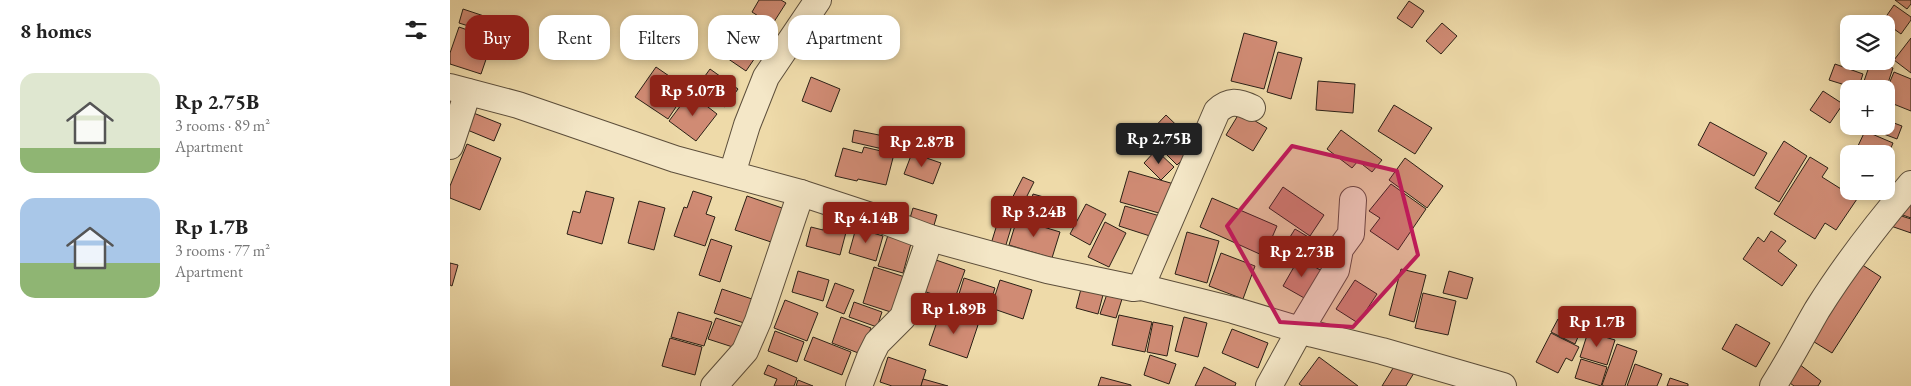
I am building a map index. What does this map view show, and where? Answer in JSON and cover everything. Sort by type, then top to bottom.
[{"type":"street","points":[[732,174],[747,125],[766,77],[818,0]]},
{"type":"street","points":[[450,146],[459,89],[518,105],[675,159],[801,194],[874,217],[930,238],[1047,270],[1133,288],[1141,287],[1229,309],[1267,322],[1495,384]]},
{"type":"street","points":[[1141,287],[1217,112],[1224,104],[1234,101],[1252,108]]},
{"type":"street","points":[[1772,386],[1793,355],[1817,310],[1844,270],[1877,225],[1911,184]]},
{"type":"street","points":[[714,386],[745,351],[758,321],[801,194]]},
{"type":"street","points":[[1269,386],[1336,270],[1340,249],[1351,234],[1353,200]]},
{"type":"street","points":[[859,386],[877,344],[903,317],[930,238]]},
{"type":"highlighted area","points":[[1292,146],[1397,171],[1418,255],[1353,327],[1280,322],[1227,226]]},
{"type":"building","points":[[759,0],[781,0],[786,3],[778,16],[757,15],[752,12]]},
{"type":"building","points":[[1895,0],[1911,0],[1911,4],[1907,9]]},
{"type":"building","points":[[1409,1],[1424,11],[1412,28],[1397,18]]},
{"type":"building","points":[[1894,5],[1911,17],[1911,20],[1901,34],[1895,30],[1895,15],[1887,15]]},
{"type":"building","points":[[463,9],[481,15],[465,15],[465,25],[459,23]]},
{"type":"building","points":[[1442,23],[1457,36],[1441,54],[1426,41]]},
{"type":"building","points":[[459,27],[465,29],[465,60],[486,60],[481,74],[450,64],[450,53]]},
{"type":"building","points":[[1244,33],[1277,42],[1264,89],[1231,81]]},
{"type":"building","points":[[1911,38],[1911,73],[1895,61]]},
{"type":"building","points":[[1278,52],[1302,58],[1291,99],[1267,92]]},
{"type":"building","points":[[730,60],[754,60],[746,71]]},
{"type":"building","points":[[1835,64],[1840,66],[1840,70],[1852,70],[1863,74],[1861,80],[1840,80],[1840,83],[1829,80]]},
{"type":"building","points":[[656,67],[688,89],[668,119],[635,97]]},
{"type":"building","points":[[710,69],[738,89],[725,107],[697,87]]},
{"type":"building","points":[[1868,70],[1892,70],[1889,80],[1864,80]]},
{"type":"building","points":[[1894,72],[1911,79],[1911,111],[1895,105],[1895,80],[1891,80]]},
{"type":"building","points":[[811,77],[840,89],[831,112],[802,101]]},
{"type":"building","points":[[1318,81],[1355,84],[1353,113],[1316,110]]},
{"type":"building","points":[[1823,91],[1840,102],[1840,108],[1830,123],[1810,110]]},
{"type":"building","points":[[690,93],[717,114],[696,141],[669,121]]},
{"type":"building","points":[[1394,105],[1432,128],[1415,154],[1378,131]]},
{"type":"building","points":[[471,112],[501,124],[494,141],[465,129]]},
{"type":"building","points":[[1240,112],[1267,128],[1253,151],[1226,135]]},
{"type":"building","points":[[1166,115],[1197,145],[1177,165],[1147,135]]},
{"type":"building","points":[[1710,122],[1767,153],[1754,176],[1698,145]]},
{"type":"building","points":[[1895,123],[1902,126],[1897,139],[1886,135],[1895,135]]},
{"type":"building","points":[[854,130],[899,139],[896,152],[852,142]]},
{"type":"building","points":[[1341,130],[1382,160],[1372,172],[1358,161],[1352,168],[1327,149]]},
{"type":"building","points":[[1863,135],[1874,135],[1893,143],[1892,145],[1858,145]]},
{"type":"building","points":[[1784,141],[1807,156],[1779,202],[1755,188]]},
{"type":"building","points":[[467,144],[501,158],[480,210],[450,198],[450,186]]},
{"type":"building","points":[[864,147],[894,154],[886,185],[835,176],[843,148],[862,153]]},
{"type":"building","points":[[1156,150],[1174,167],[1161,180],[1144,163]]},
{"type":"building","points":[[912,153],[941,163],[933,184],[904,174]]},
{"type":"building","points":[[1810,157],[1828,168],[1822,177],[1840,188],[1840,200],[1856,200],[1836,230],[1825,223],[1815,239],[1774,214]]},
{"type":"building","points":[[1405,158],[1443,186],[1427,208],[1389,180]]},
{"type":"building","points":[[1129,171],[1174,184],[1166,215],[1120,202]]},
{"type":"building","points":[[1023,177],[1034,182],[1014,222],[1003,216]]},
{"type":"building","points":[[1391,184],[1426,209],[1398,250],[1370,231],[1380,218],[1369,211]]},
{"type":"building","points":[[1283,187],[1324,215],[1310,236],[1269,208]]},
{"type":"building","points":[[1911,190],[1911,218],[1900,214]]},
{"type":"building","points":[[586,191],[614,198],[602,244],[567,234],[573,211],[580,213]]},
{"type":"building","points":[[693,191],[712,197],[706,214],[715,217],[705,246],[674,236],[684,207],[687,208]]},
{"type":"building","points":[[1033,194],[1065,203],[1058,226],[1027,217]]},
{"type":"building","points":[[747,196],[788,210],[777,244],[735,230]]},
{"type":"building","points":[[1212,198],[1277,226],[1264,256],[1200,227]]},
{"type":"building","points":[[639,201],[665,208],[654,250],[628,243]]},
{"type":"building","points":[[1086,204],[1106,214],[1090,245],[1070,234]]},
{"type":"building","points":[[1125,206],[1160,216],[1153,237],[1119,226]]},
{"type":"building","points":[[913,208],[937,215],[932,232],[908,225]]},
{"type":"building","points":[[1892,213],[1911,219],[1911,233],[1888,225]]},
{"type":"building","points":[[827,215],[849,221],[840,255],[806,246],[811,227],[823,230]]},
{"type":"building","points":[[1017,219],[1060,232],[1052,258],[1009,245]]},
{"type":"building","points":[[998,221],[1012,225],[1005,248],[991,244]]},
{"type":"building","points":[[1105,222],[1126,233],[1109,267],[1088,257]]},
{"type":"building","points":[[856,228],[883,236],[876,261],[849,253]]},
{"type":"building","points":[[1295,229],[1325,247],[1315,263],[1285,245]]},
{"type":"building","points":[[1771,231],[1786,241],[1778,251],[1797,265],[1782,286],[1743,259],[1758,237],[1764,242]]},
{"type":"building","points":[[889,232],[912,240],[903,273],[878,266]]},
{"type":"building","points":[[1187,232],[1219,241],[1207,283],[1175,274]]},
{"type":"building","points":[[711,239],[732,246],[720,282],[699,275]]},
{"type":"building","points":[[1221,253],[1255,266],[1243,299],[1209,286]]},
{"type":"building","points":[[1299,258],[1322,271],[1306,299],[1283,286]]},
{"type":"building","points":[[933,259],[965,270],[954,301],[923,291]]},
{"type":"building","points":[[450,263],[458,265],[452,286],[450,285]]},
{"type":"building","points":[[1861,264],[1881,277],[1832,353],[1811,340]]},
{"type":"building","points":[[874,267],[911,279],[900,315],[863,303]]},
{"type":"building","points":[[1401,269],[1426,275],[1414,322],[1389,315]]},
{"type":"building","points":[[798,271],[829,280],[823,301],[792,292]]},
{"type":"building","points":[[1449,271],[1473,278],[1467,299],[1443,293]]},
{"type":"building","points":[[964,278],[995,288],[985,320],[954,310]]},
{"type":"building","points":[[1000,280],[1032,290],[1023,319],[991,308]]},
{"type":"building","points":[[1355,280],[1377,294],[1358,323],[1336,309]]},
{"type":"building","points":[[835,283],[854,290],[844,314],[826,307]]},
{"type":"building","points":[[722,289],[752,299],[744,323],[714,313]]},
{"type":"building","points":[[1081,289],[1103,295],[1098,314],[1076,308]]},
{"type":"building","points":[[1423,293],[1456,301],[1448,335],[1415,328]]},
{"type":"building","points":[[1107,294],[1122,299],[1116,318],[1100,314]]},
{"type":"building","points":[[785,300],[818,313],[807,341],[774,328]]},
{"type":"building","points":[[854,302],[882,312],[877,327],[849,317]]},
{"type":"building","points":[[678,312],[712,322],[704,346],[671,337]]},
{"type":"building","points":[[940,313],[978,325],[967,358],[929,345]]},
{"type":"building","points":[[1119,315],[1152,322],[1145,352],[1112,345]]},
{"type":"building","points":[[841,317],[871,328],[861,354],[832,343]]},
{"type":"building","points":[[1184,317],[1207,323],[1198,357],[1175,351]]},
{"type":"building","points":[[716,318],[749,329],[742,350],[708,339]]},
{"type":"building","points":[[1558,319],[1581,330],[1575,344],[1551,332]]},
{"type":"building","points":[[1153,322],[1173,326],[1167,356],[1147,352]]},
{"type":"building","points":[[1736,324],[1770,343],[1756,367],[1722,349]]},
{"type":"building","points":[[1232,329],[1268,343],[1258,368],[1222,353]]},
{"type":"building","points":[[775,331],[804,342],[797,362],[768,351]]},
{"type":"building","points":[[1588,332],[1615,340],[1607,365],[1580,357]]},
{"type":"building","points":[[1551,333],[1579,347],[1572,361],[1566,358],[1558,373],[1536,362]]},
{"type":"building","points":[[813,337],[851,352],[842,375],[804,360]]},
{"type":"building","points":[[670,338],[702,347],[695,375],[662,366]]},
{"type":"building","points":[[1617,344],[1637,351],[1625,386],[1604,386],[1602,385]]},
{"type":"building","points":[[1150,355],[1176,364],[1169,384],[1144,375]]},
{"type":"building","points":[[888,357],[926,370],[921,386],[892,386],[880,382]]},
{"type":"building","points":[[1319,357],[1358,386],[1302,386],[1299,384]]},
{"type":"building","points":[[1400,357],[1417,368],[1406,386],[1382,386]]},
{"type":"building","points":[[1581,359],[1607,367],[1601,386],[1575,378]]},
{"type":"building","points":[[1635,364],[1662,374],[1657,386],[1627,386]]},
{"type":"building","points":[[1799,364],[1821,381],[1818,386],[1794,386],[1786,380]]},
{"type":"building","points":[[768,365],[797,378],[794,386],[774,386],[777,379],[764,374]]},
{"type":"building","points":[[1204,367],[1236,383],[1235,386],[1195,386]]},
{"type":"building","points":[[1101,377],[1131,385],[1131,386],[1098,386]]},
{"type":"building","points":[[1670,378],[1688,384],[1688,386],[1667,386]]},
{"type":"building","points":[[923,379],[948,386],[921,386]]},
{"type":"building","points":[[798,380],[813,386],[796,386]]}]
